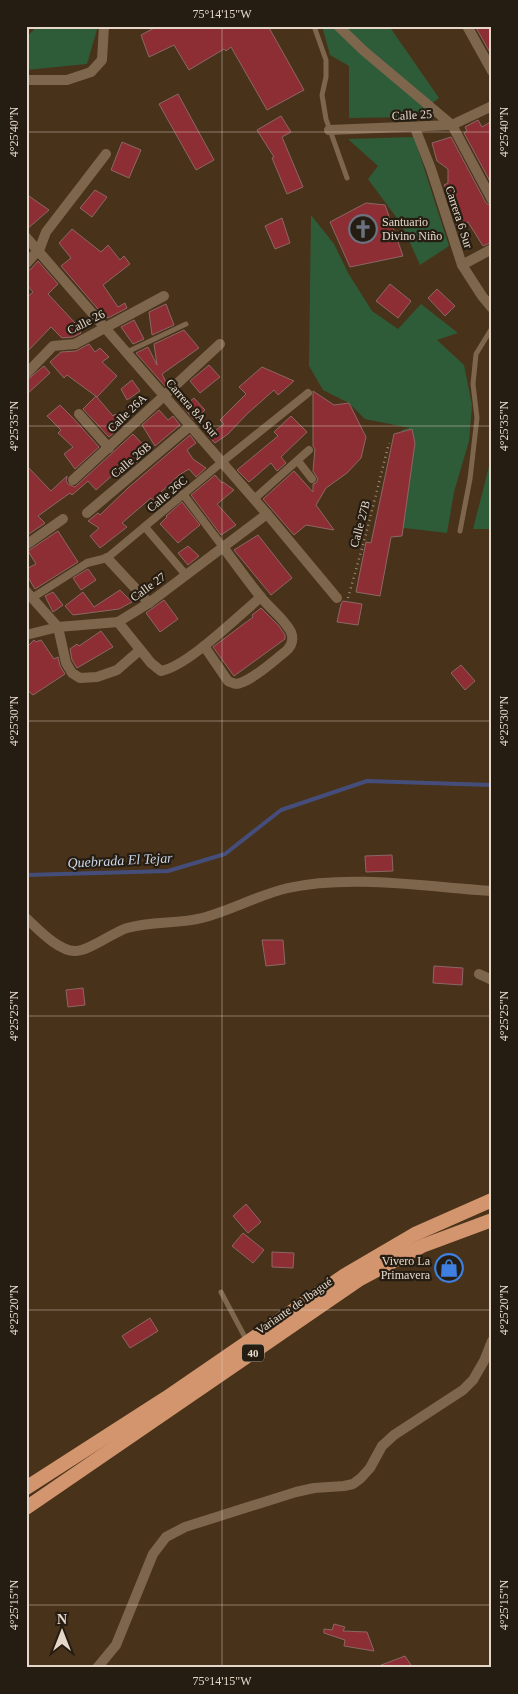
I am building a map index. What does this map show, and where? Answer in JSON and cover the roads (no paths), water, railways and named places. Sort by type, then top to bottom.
[{"type":"highway","name":"Variante de Ibagué","points":[[26,1488],[166,1398],[344,1275],[407,1238],[492,1200]]},
{"type":"highway","name":"Variante de Ibagué","points":[[26,1508],[360,1279],[422,1246],[492,1220]]},
{"type":"street","points":[[26,80],[67,80],[91,72],[102,60],[104,26]]},
{"type":"street","points":[[338,26],[364,51],[452,125],[492,200]]},
{"type":"street","points":[[467,26],[492,71]]},
{"type":"street","name":"Calle 25","points":[[329,130],[452,125],[492,106]]},
{"type":"street","name":"Carrera 6 Sur","points":[[415,128],[462,265],[492,308]]},
{"type":"street","points":[[26,264],[38,250],[46,232],[106,154]]},
{"type":"street","name":"Carrera 8A Sur","points":[[26,237],[267,514],[337,598]]},
{"type":"street","points":[[462,265],[492,249]]},
{"type":"street","name":"Calle 26","points":[[26,374],[53,346],[73,345],[164,296]]},
{"type":"street","name":"Calle 26A","points":[[73,480],[220,344]]},
{"type":"street","name":"Calle 26C","points":[[29,595],[88,563],[107,558],[308,393]]},
{"type":"street","points":[[78,414],[109,448]]},
{"type":"street","name":"Calle 26B","points":[[87,512],[190,426]]},
{"type":"street","points":[[254,499],[309,450]]},
{"type":"street","points":[[298,461],[312,479]]},
{"type":"street","points":[[183,494],[261,597],[291,632],[292,639],[290,648],[285,652],[247,680],[234,684],[228,681],[204,646]]},
{"type":"street","name":"Calle 27","points":[[26,635],[58,627],[118,622],[149,603],[267,514]]},
{"type":"street","points":[[26,545],[63,519]]},
{"type":"street","points":[[145,526],[186,575]]},
{"type":"street","points":[[107,558],[149,603]]},
{"type":"street","points":[[29,595],[58,627],[66,663],[72,673],[80,678],[97,677],[117,670],[140,650]]},
{"type":"street","points":[[118,622],[140,650],[161,671],[175,666],[204,646],[261,597]]},
{"type":"street","points":[[26,918],[64,948],[76,951],[128,928],[200,918],[228,910],[262,896],[312,884],[340,882],[385,883],[492,891]]},
{"type":"street","points":[[479,974],[492,980]]},
{"type":"street","points":[[97,1668],[116,1645],[153,1554],[166,1537],[185,1527],[296,1492],[353,1484],[370,1468],[382,1446],[394,1435],[463,1390],[477,1373],[492,1341]]},
{"type":"lane","points":[[314,26],[326,60],[326,77],[322,95],[329,130],[347,178]]},
{"type":"lane","points":[[127,352],[186,324]]},
{"type":"lane","points":[[460,531],[470,478],[477,418],[473,384],[476,354],[492,328]]},
{"type":"lane","points":[[221,1292],[248,1342]]},
{"type":"waterway","name":"Quebrada El Tejar","points":[[26,875],[168,871],[225,854],[281,810],[367,781],[492,785]]},
{"type":"place","name":"Santuario Divino Niño","points":[[363,229]]},
{"type":"place","name":"Vivero La Primavera","points":[[449,1268]]}]
